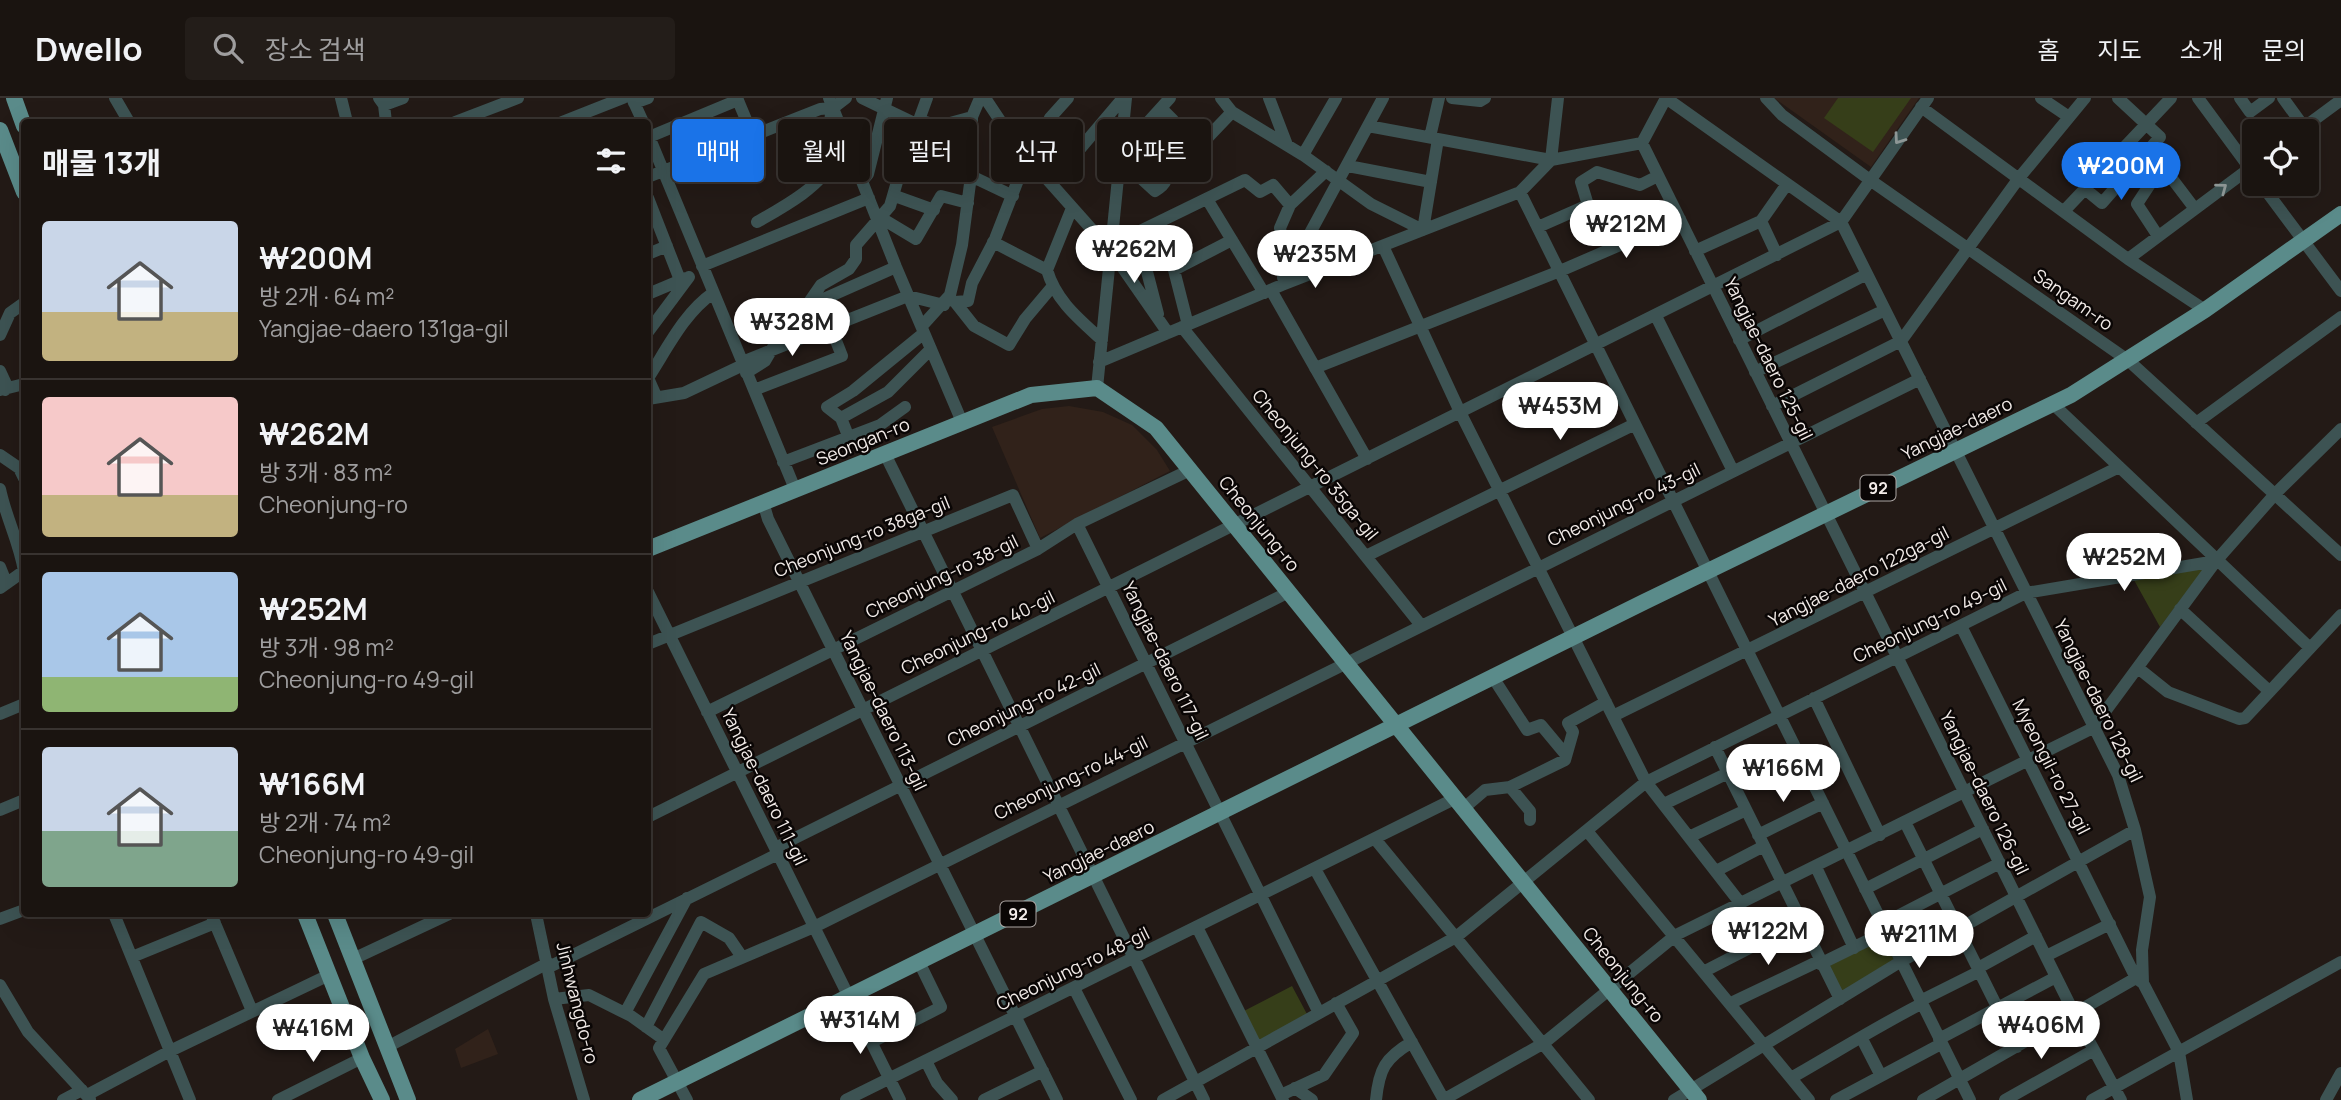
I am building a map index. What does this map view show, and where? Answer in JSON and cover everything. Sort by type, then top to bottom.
[{"type":"main road","points":[[14,98],[22,119]]},
{"type":"main road","points":[[0,130],[21,184]]},
{"type":"main road","name":"Yangjae-daero","points":[[640,1100],[1494,679],[1707,571],[2053,404],[2129,361],[2341,214]]},
{"type":"main road","name":"Seongan-ro","points":[[651,547],[1031,395],[1097,388]]},
{"type":"main road","name":"Cheonjung-ro","points":[[1097,388],[1156,428],[1695,1095]]},
{"type":"main road","points":[[306,917],[362,1058],[382,1100]]},
{"type":"main road","points":[[336,917],[408,1099]]},
{"type":"street","points":[[115,98],[127,119]]},
{"type":"street","points":[[341,98],[346,119]]},
{"type":"street","points":[[385,119],[381,102],[403,98]]},
{"type":"street","points":[[463,119],[518,98]]},
{"type":"street","points":[[571,119],[630,100],[648,98]]},
{"type":"street","points":[[764,130],[846,98]]},
{"type":"street","points":[[862,98],[885,103],[912,119]]},
{"type":"street","points":[[918,119],[927,98]]},
{"type":"street","points":[[965,119],[972,117],[984,98],[1000,119]]},
{"type":"street","points":[[1050,119],[1068,98]]},
{"type":"street","points":[[1124,119],[1125,98]]},
{"type":"street","points":[[1125,98],[1051,183],[1111,251],[1164,328]]},
{"type":"street","points":[[1154,119],[1170,98]]},
{"type":"street","points":[[1221,98],[1232,112],[1332,174],[1371,204],[1423,230]]},
{"type":"street","points":[[1269,98],[1287,145]]},
{"type":"street","points":[[1303,155],[1336,98]]},
{"type":"street","points":[[1423,230],[1431,182],[1439,98]]},
{"type":"street","points":[[1452,98],[1480,101],[1485,98]]},
{"type":"street","points":[[1099,362],[1164,328],[1185,326],[1520,192],[1551,160],[1558,98]]},
{"type":"street","points":[[1368,126],[1551,160],[1642,143],[1666,98],[1842,222],[1924,102],[2064,211],[2205,310]]},
{"type":"street","name":"Sangam-ro","points":[[1766,98],[1782,115],[1870,180],[2129,361],[2341,555]]},
{"type":"street","points":[[2041,98],[2069,117]]},
{"type":"street","points":[[1772,406],[1901,341],[1967,247],[2085,98]]},
{"type":"street","points":[[2085,189],[2102,203],[2160,137],[2118,98]]},
{"type":"street","points":[[2064,211],[2171,98]]},
{"type":"street","points":[[2198,98],[2242,155]]},
{"type":"street","points":[[2240,98],[2250,112],[2269,98]]},
{"type":"street","points":[[2283,98],[2295,119]]},
{"type":"street","points":[[651,135],[737,99],[746,119]]},
{"type":"street","points":[[1272,289],[1284,250],[1280,228],[1290,205],[1332,174],[1348,166],[1380,99]]},
{"type":"street","points":[[630,100],[641,119]]},
{"type":"street","points":[[2315,119],[2341,100]]},
{"type":"street","points":[[757,222],[803,193],[826,171],[830,163],[831,103]]},
{"type":"street","points":[[870,166],[885,103]]},
{"type":"street","points":[[1162,109],[1172,119]]},
{"type":"street","points":[[1211,134],[1232,112]]},
{"type":"street","points":[[651,143],[795,489]]},
{"type":"street","name":"Yangjae-daero 125-gil","points":[[1642,143],[1825,514]]},
{"type":"street","points":[[1593,153],[1597,172]]},
{"type":"street","points":[[2143,157],[2170,176],[2195,209]]},
{"type":"street","points":[[1348,166],[1431,182]]},
{"type":"street","points":[[651,176],[672,167]]},
{"type":"street","points":[[2158,236],[2137,204],[2160,169]]},
{"type":"street","points":[[1538,227],[1588,205],[1581,182],[1597,172],[1640,185],[1658,176]]},
{"type":"street","points":[[1272,289],[1332,174]]},
{"type":"street","points":[[2128,258],[2242,177]]},
{"type":"street","points":[[977,179],[1013,197]]},
{"type":"street","points":[[1111,251],[1128,237],[1245,180],[1260,192],[1273,185],[1290,205]]},
{"type":"street","points":[[862,182],[962,422]]},
{"type":"street","points":[[652,398],[684,393],[744,367],[775,346],[782,332],[808,306],[821,285],[849,269],[856,259],[856,245],[878,223],[895,196],[899,182]]},
{"type":"street","points":[[849,438],[841,418],[827,407],[853,391],[923,329],[949,302],[962,245],[970,182]]},
{"type":"street","points":[[775,346],[787,345],[908,296],[949,302],[968,301],[972,283],[993,242],[1017,182]]},
{"type":"street","points":[[1097,388],[1118,182]]},
{"type":"street","points":[[1145,182],[1155,191],[1166,182]]},
{"type":"street","points":[[1695,251],[1761,221],[1787,184]]},
{"type":"street","points":[[1520,192],[1970,1100]]},
{"type":"street","points":[[895,196],[934,210]]},
{"type":"street","points":[[878,223],[886,221],[899,226],[916,239],[941,196],[968,203]]},
{"type":"street","points":[[2271,196],[2341,291]]},
{"type":"street","points":[[651,292],[869,198]]},
{"type":"street","points":[[1207,199],[1232,240],[1272,289],[1367,459]]},
{"type":"street","points":[[1072,208],[1047,270],[1052,287],[1072,312],[1102,340]]},
{"type":"street","points":[[1315,368],[1560,271],[1680,219]]},
{"type":"street","points":[[1761,221],[1777,255]]},
{"type":"street","name":"Cheonjung-ro 40-gil","points":[[651,815],[1842,222]]},
{"type":"street","name":"Yangjae-daero 128-gil","points":[[1842,222],[2118,775],[2135,830],[2150,897],[2140,981]]},
{"type":"street","points":[[1153,225],[1174,270],[1185,326]]},
{"type":"street","points":[[653,229],[667,246],[684,278]]},
{"type":"street","points":[[1128,237],[1145,264],[1164,328]]},
{"type":"street","points":[[1174,270],[1232,240]]},
{"type":"street","points":[[993,242],[1047,270]]},
{"type":"street","points":[[651,253],[667,246]]},
{"type":"street","points":[[1384,246],[1460,412],[1646,782],[1741,904]]},
{"type":"street","points":[[808,306],[896,267]]},
{"type":"street","points":[[1740,340],[1867,274]]},
{"type":"street","points":[[651,328],[684,278]]},
{"type":"street","points":[[949,302],[974,327],[1009,345],[1025,319],[1052,287]]},
{"type":"street","points":[[651,374],[685,323],[702,301],[713,293]]},
{"type":"street","points":[[0,335],[5,310]]},
{"type":"street","points":[[1755,372],[1885,310]]},
{"type":"street","points":[[1656,316],[1733,471]]},
{"type":"street","points":[[2196,423],[2341,317]]},
{"type":"street","name":"Cheonjung-ro 35ga-gil","points":[[1185,326],[1420,625]]},
{"type":"street","points":[[754,390],[842,356],[831,328]]},
{"type":"street","points":[[841,418],[888,392],[931,349]]},
{"type":"street","points":[[0,371],[7,386],[3,390]]},
{"type":"street","name":"Cheonjung-ro 43-gil","points":[[1344,662],[1920,379]]},
{"type":"street","points":[[3,390],[21,385]]},
{"type":"street","points":[[2053,404],[2309,647]]},
{"type":"street","points":[[783,461],[880,425],[905,407]]},
{"type":"street","points":[[1366,556],[1635,424]]},
{"type":"street","points":[[1315,869],[1444,1100],[1544,1044],[1676,935],[2093,728],[2216,561],[2276,493],[2339,436]]},
{"type":"street","points":[[0,454],[21,472]]},
{"type":"street","points":[[885,454],[1204,1100]]},
{"type":"street","name":"Yangjae-daero 122ga-gil","points":[[1613,716],[2119,467]]},
{"type":"street","name":"Cheonjung-ro 38-gil","points":[[707,712],[1038,549],[1077,524],[1190,470]]},
{"type":"street","points":[[0,490],[5,516],[12,523],[21,553]]},
{"type":"street","name":"Cheonjung-ro 38ga-gil","points":[[651,643],[1013,495],[1038,549]]},
{"type":"street","name":"Yangjae-daero 113-gil","points":[[763,502],[768,519],[1057,1100]]},
{"type":"street","name":"Yangjae-daero 126-gil","points":[[1825,514],[2075,1015],[2121,1100]]},
{"type":"street","name":"Yangjae-daero 117-gil","points":[[1077,524],[1221,813]]},
{"type":"street","name":"Cheonjung-ro 49-gil","points":[[1163,1100],[1456,937],[1646,782],[2026,593],[2216,561]]},
{"type":"street","points":[[0,567],[3,585],[21,573]]},
{"type":"street","name":"Cheonjung-ro 42-gil","points":[[651,915],[901,785],[1289,592]]},
{"type":"street","name":"Yangjae-daero 111-gil","points":[[651,598],[900,1100]]},
{"type":"street","points":[[2180,610],[2268,690]]},
{"type":"street","points":[[2138,668],[2168,692],[2239,719],[2245,718],[2268,690],[2341,615]]},
{"type":"street","name":"Myeongil-ro 27-gil","points":[[1961,625],[2110,924],[2179,1052],[2187,1100]]},
{"type":"street","name":"Cheonjung-ro 44-gil","points":[[663,1039],[704,974],[814,927],[1344,662]]},
{"type":"street","points":[[1494,679],[1528,730],[1541,726],[1566,755]]},
{"type":"street","points":[[1814,698],[1880,835]]},
{"type":"street","points":[[1460,803],[1485,790],[1510,787],[1565,760],[1573,732],[1568,723],[1606,702]]},
{"type":"street","points":[[0,714],[21,705]]},
{"type":"street","points":[[1715,747],[1819,962],[1840,999]]},
{"type":"street","points":[[1664,804],[1728,773]]},
{"type":"street","points":[[1510,787],[1530,811],[1530,820]]},
{"type":"street","points":[[0,810],[21,801]]},
{"type":"street","name":"Cheonjung-ro 48-gil","points":[[846,1100],[1375,838],[1460,803]]},
{"type":"street","points":[[1716,871],[1823,803]]},
{"type":"street","points":[[1689,837],[1746,810]]},
{"type":"street","points":[[1221,813],[1319,1013]]},
{"type":"street","points":[[1905,822],[2017,1047]]},
{"type":"street","points":[[1865,889],[1983,829]]},
{"type":"street","points":[[1674,1100],[1695,1095],[1766,1045],[1900,962],[2135,830]]},
{"type":"street","points":[[1587,831],[1676,935],[1809,1100]]},
{"type":"street","points":[[1375,838],[1589,1100]]},
{"type":"street","points":[[1731,1003],[1854,948],[1941,893],[2000,863]]},
{"type":"street","points":[[1816,867],[1854,948]]},
{"type":"street","points":[[625,1013],[687,898]]},
{"type":"street","points":[[0,919],[21,911]]},
{"type":"street","points":[[115,917],[190,1100]]},
{"type":"street","points":[[353,959],[442,917]]},
{"type":"street","name":"Jinhwangdo-ro","points":[[537,917],[554,999],[584,1100]]},
{"type":"street","name":"Cheonjung-ro 42-gil","points":[[387,1047],[648,917]]},
{"type":"street","points":[[132,957],[213,918],[252,1011]]},
{"type":"street","points":[[646,1027],[701,922],[729,938],[743,957]]},
{"type":"street","points":[[1705,971],[1800,922]]},
{"type":"street","points":[[2046,956],[2110,924]]},
{"type":"street","points":[[1197,927],[1282,1098],[1295,1088],[1324,1075],[1353,1033],[1336,1003]]},
{"type":"street","points":[[1791,1078],[2036,936]]},
{"type":"street","points":[[872,1042],[942,1007],[919,962]]},
{"type":"street","points":[[2092,1100],[2340,966]]},
{"type":"street","points":[[63,1100],[87,1095],[170,1051],[329,975]]},
{"type":"street","points":[[1836,1100],[2056,977]]},
{"type":"street","points":[[1923,1100],[2140,981]]},
{"type":"street","points":[[0,985],[6,1007],[87,1095]]},
{"type":"street","points":[[1074,988],[1131,1100]]},
{"type":"street","points":[[554,999],[589,995],[625,1013],[663,1039],[659,1048],[687,1100]]},
{"type":"street","points":[[1861,1037],[1881,1076]]},
{"type":"street","points":[[1376,1100],[1384,1064],[1392,1054],[1412,1042]]},
{"type":"street","points":[[2005,1100],[2094,1050]]},
{"type":"street","points":[[278,1100],[362,1058]]},
{"type":"street","points":[[926,1060],[937,1083],[952,1100]]},
{"type":"street","points":[[984,1100],[1043,1071]]},
{"type":"street","points":[[2326,1100],[2341,1073]]},
{"type":"street","points":[[1295,1088],[1312,1100]]},
{"type":"shaded area","points":[[1774,98],[1919,98],[1871,167]]},
{"type":"shaded area","points":[[1069,406],[1103,412],[1132,425],[1157,450],[1170,471],[1040,538],[992,427],[1042,409]]},
{"type":"shaded area","points":[[488,1029],[498,1054],[461,1068],[455,1049]]},
{"type":"green space","points":[[1838,98],[1911,98],[1873,152],[1824,118]]},
{"type":"green space","points":[[2206,566],[2160,627],[2134,580]]},
{"type":"green space","points":[[1884,936],[1894,960],[1841,993],[1826,964]]},
{"type":"green space","points":[[1292,986],[1308,1016],[1259,1044],[1242,1012]]}]
